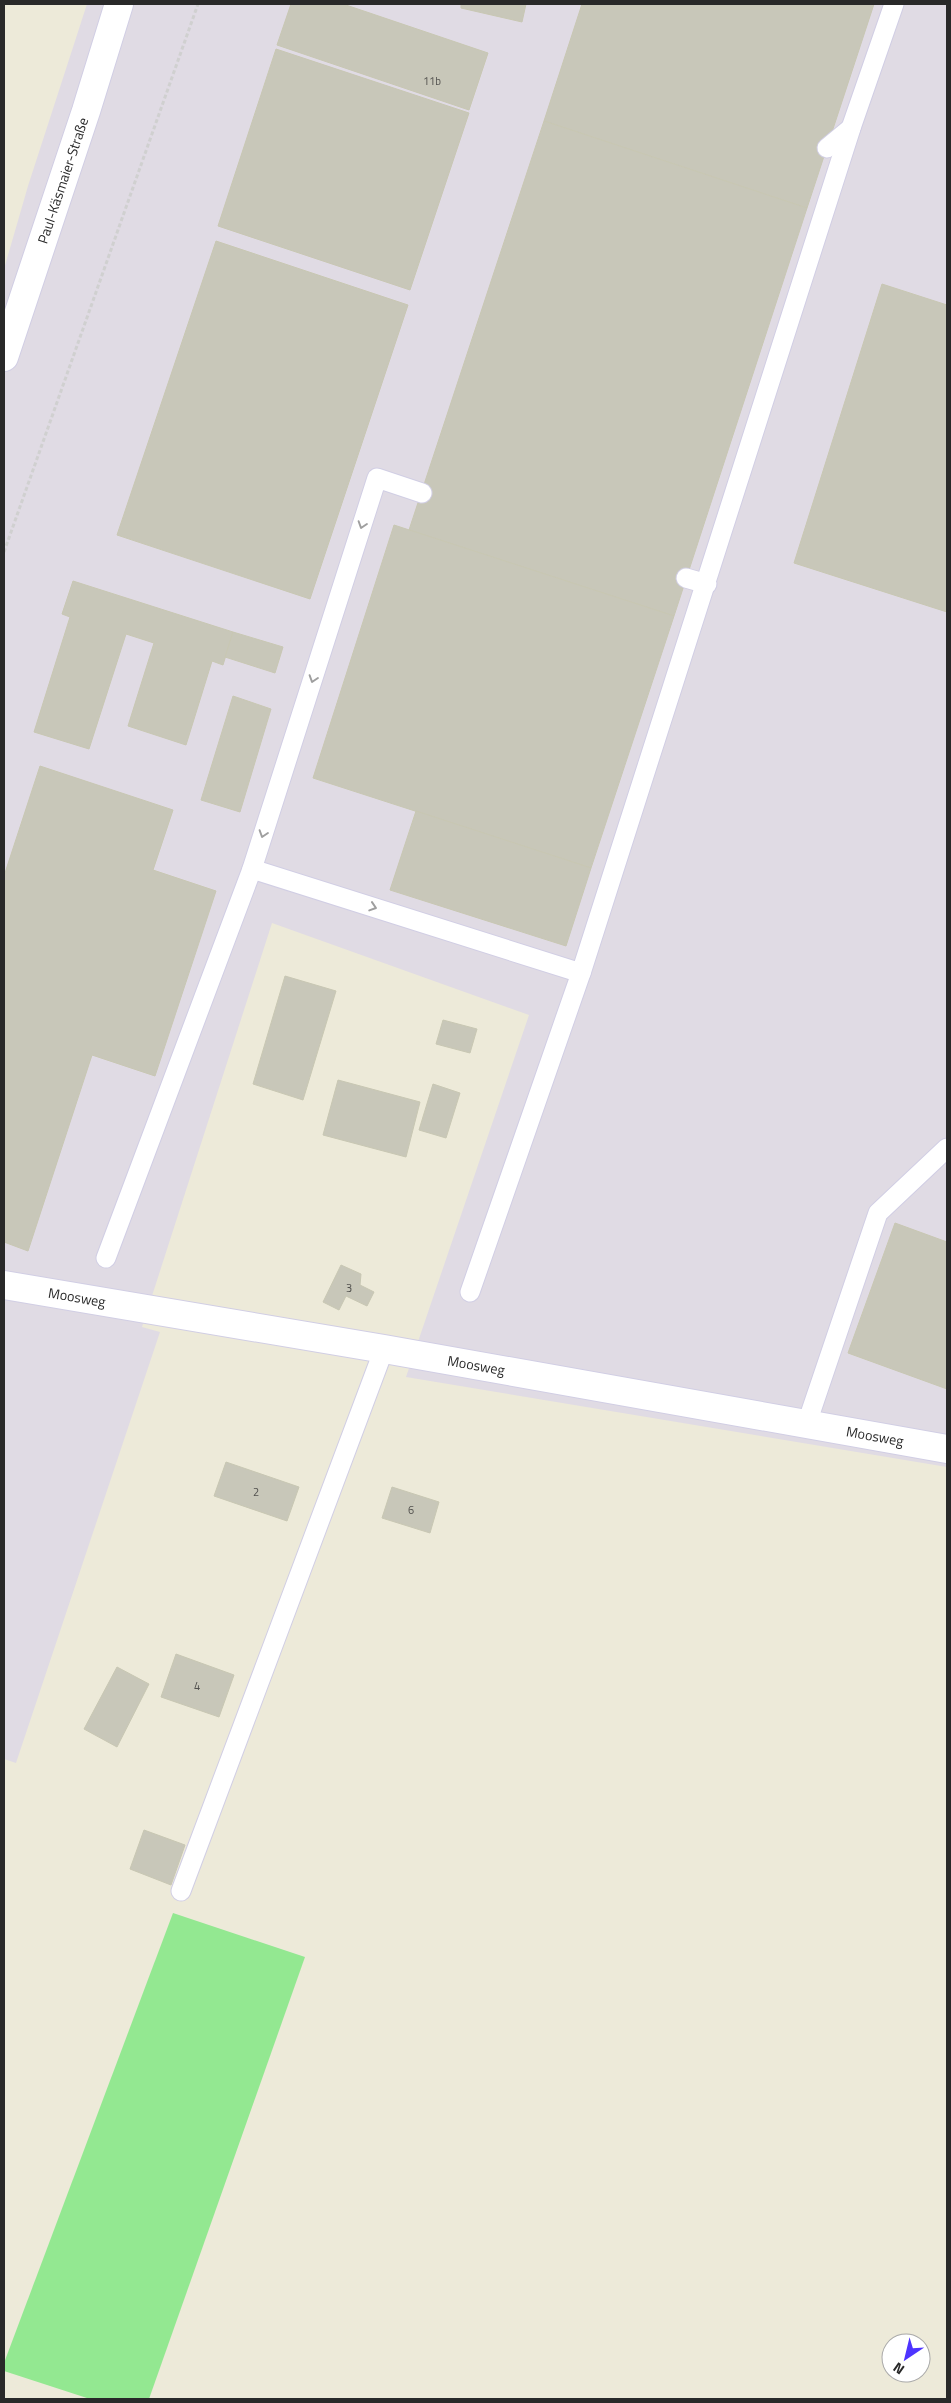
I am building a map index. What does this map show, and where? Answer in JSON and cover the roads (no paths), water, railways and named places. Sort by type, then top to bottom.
[{"type":"street","name":"Paul-Käsmaier-Straße","points":[[4,357],[86,111],[119,4]]},
{"type":"street","name":"Moosweg","points":[[4,1285],[384,1349],[947,1449]]},
{"type":"lane","points":[[470,1292],[581,973],[707,584],[851,128],[894,4]]},
{"type":"lane","points":[[827,148],[851,128]]},
{"type":"lane","points":[[106,1258],[252,869],[377,478],[422,493]]},
{"type":"lane","points":[[686,578],[707,584]]},
{"type":"lane","points":[[252,869],[581,973]]},
{"type":"lane","points":[[807,1423],[878,1213],[947,1148]]},
{"type":"lane","points":[[181,1891],[384,1349]]}]
